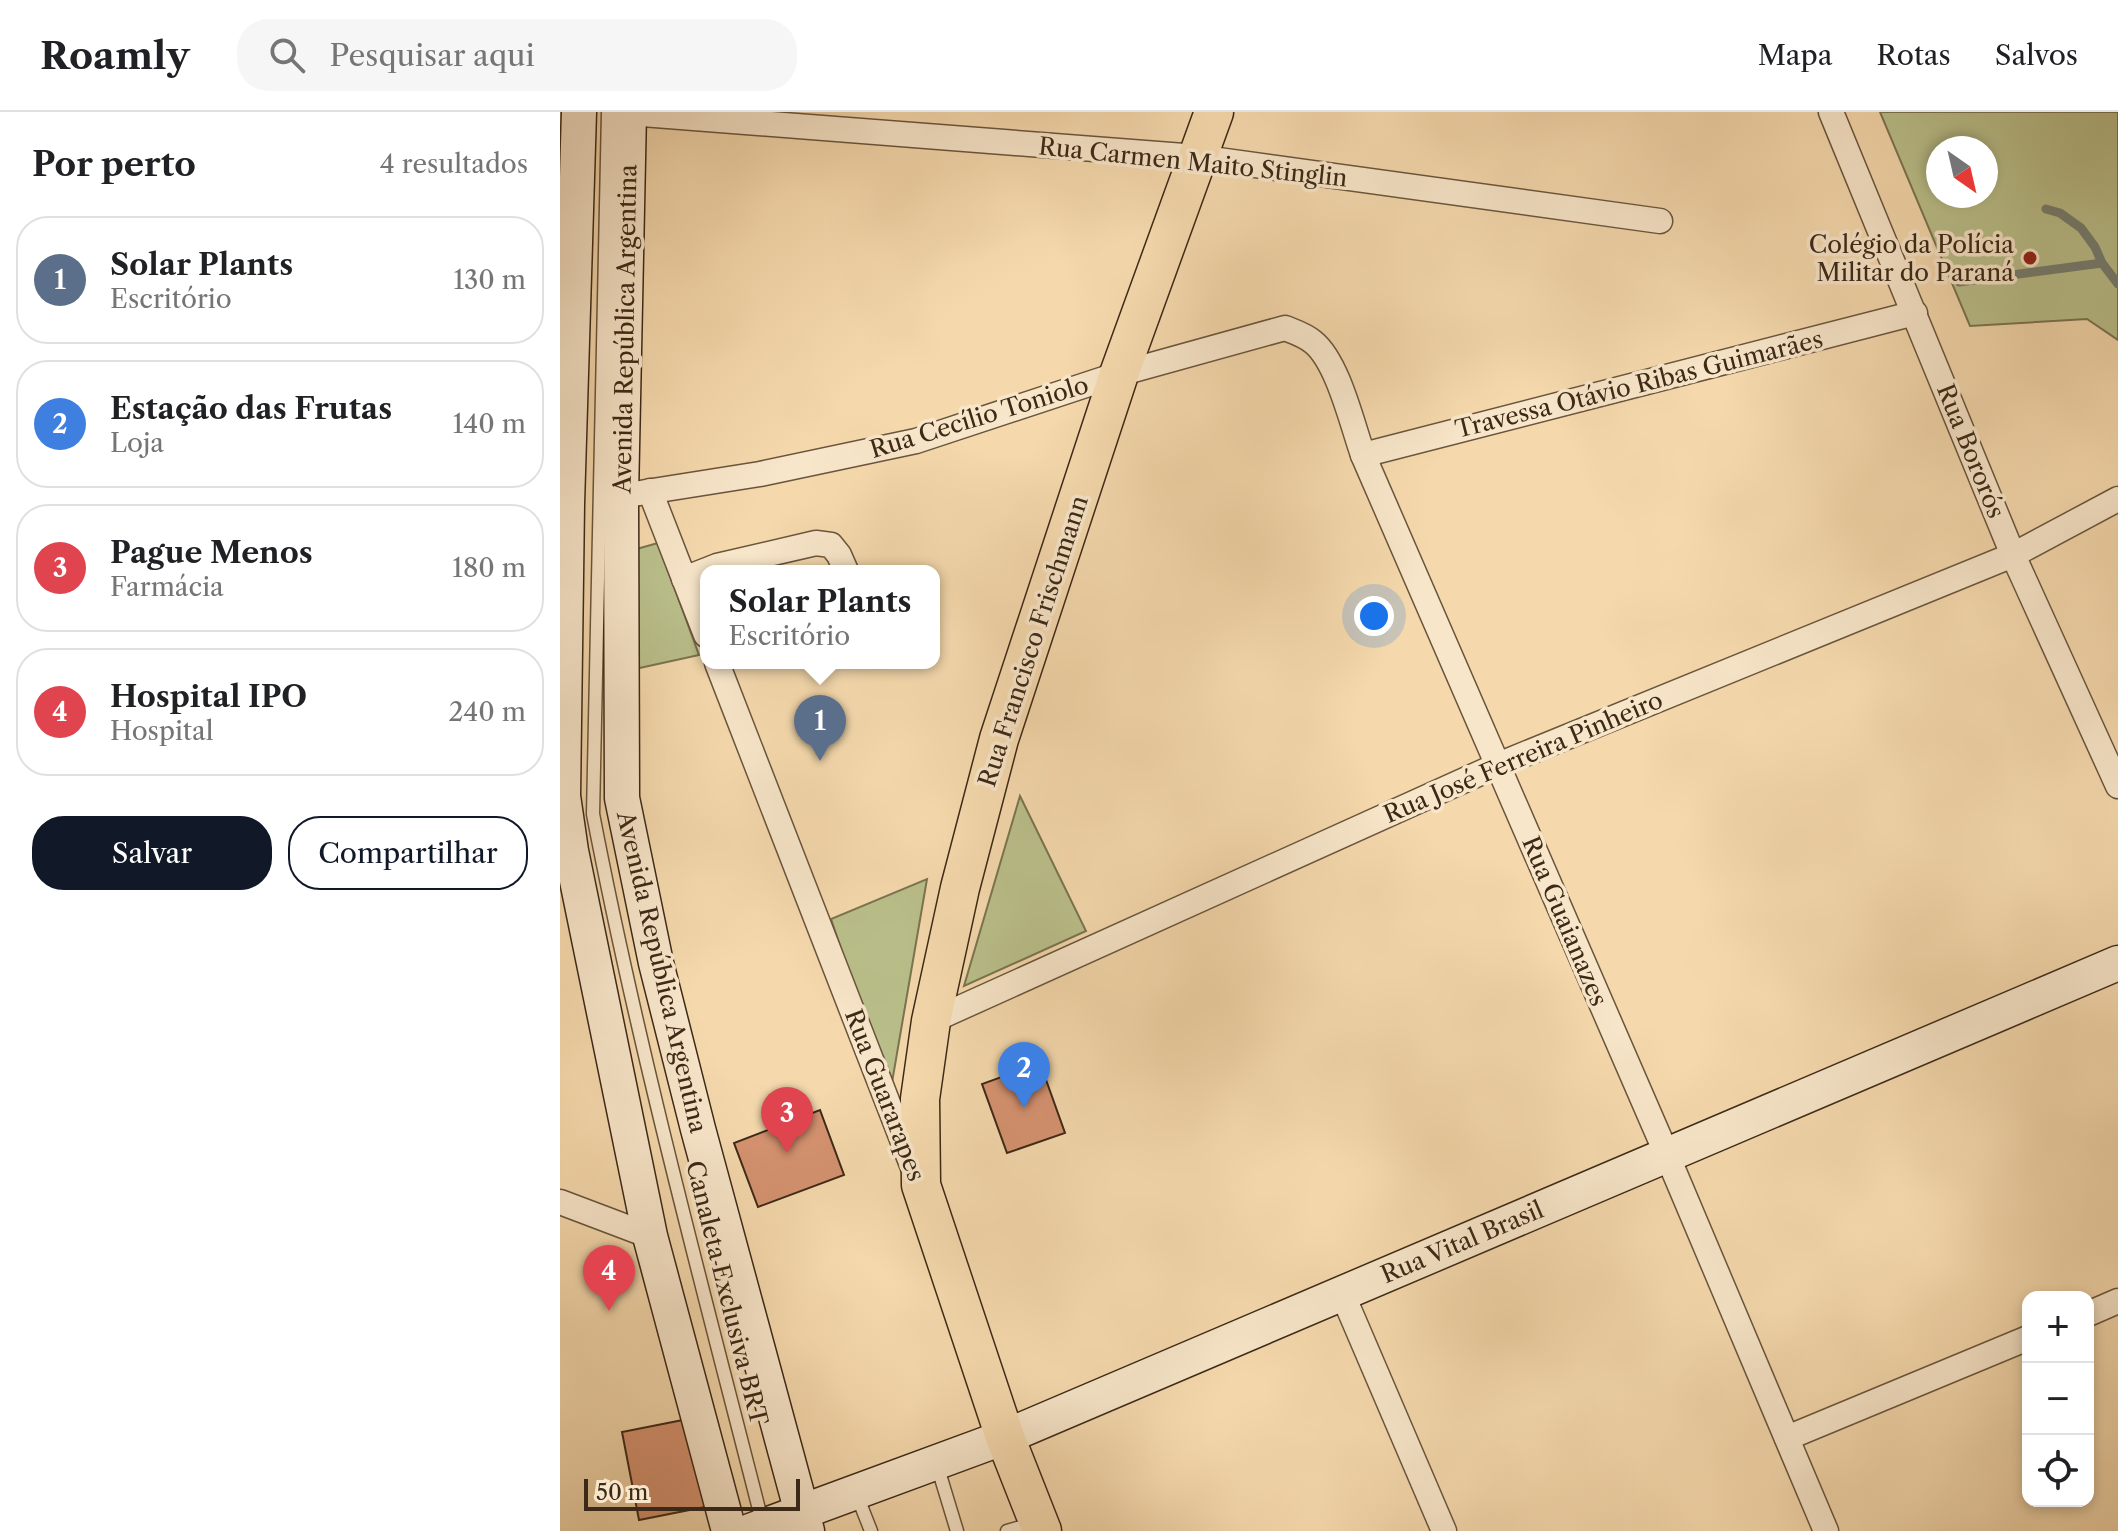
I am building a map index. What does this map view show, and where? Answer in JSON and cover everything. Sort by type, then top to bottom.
[{"type":"main road","name":"Rua Francisco Frischmann","points":[[921,1185],[920,1099],[931,1021],[960,888],[999,739],[1119,374],[1214,112]]},
{"type":"main road","name":"Rua Guararapes","points":[[921,1185],[1005,1437],[1029,1528]]},
{"type":"street","points":[[579,112],[566,299],[563,796],[574,867],[650,1236],[729,1531]]},
{"type":"street","name":"Rua Carmen Maito Stinglin","points":[[629,112],[1197,157],[1660,221]]},
{"type":"street","name":"Avenida República Argentina","points":[[629,112],[636,494],[622,798],[656,963],[804,1522]]},
{"type":"street","name":"Rua Bororós","points":[[1831,112],[2013,555],[2118,786]]},
{"type":"street","name":"Travessa Otávio Ribas Guimarães","points":[[1363,455],[1915,313]]},
{"type":"street","name":"Rua Cecílio Toniolo","points":[[636,494],[760,474],[916,441],[1119,374],[1285,328]]},
{"type":"street","name":"Rua Guaianazes","points":[[1285,328],[1315,343],[1336,375],[1363,455],[1667,1155],[1826,1531]]},
{"type":"street","points":[[636,494],[684,579],[700,620]]},
{"type":"street","name":"Rua José Ferreira Pinheiro","points":[[931,1021],[1498,765],[2013,555],[2118,499]]},
{"type":"street","points":[[721,565],[816,543],[831,545],[843,565]]},
{"type":"street","points":[[684,579],[700,573]]},
{"type":"street","name":"Rua Guararapes","points":[[719,669],[921,1185]]},
{"type":"street","name":"Rua Vital Brasil","points":[[759,1529],[804,1522],[856,1492],[1005,1437],[2118,963]]},
{"type":"street","points":[[560,1202],[650,1236]]},
{"type":"street","points":[[1342,1293],[1444,1531]]},
{"type":"street","points":[[2094,1311],[2118,1301]]},
{"type":"street","points":[[1787,1438],[2022,1340]]},
{"type":"lane","name":"Canaleta Exclusiva BRT","points":[[608,112],[593,814],[612,911],[759,1529]]},
{"type":"lane","points":[[936,1462],[957,1531]]},
{"type":"lane","points":[[856,1492],[871,1531]]},
{"type":"green space","name":"Colégio da Polícia Militar do Paraná","points":[[1880,112],[2118,112],[2118,340],[2087,319],[1970,326]]},
{"type":"green space","points":[[658,543],[699,655],[635,669],[633,550]]},
{"type":"green space","points":[[1020,796],[1086,931],[964,986]]},
{"type":"green space","points":[[927,879],[890,1094],[831,919]]},
{"type":"building","points":[[1040,1063],[1065,1133],[1007,1153],[982,1084]]},
{"type":"building","points":[[820,1110],[844,1175],[758,1207],[734,1143]]},
{"type":"building","points":[[688,1419],[705,1507],[639,1520],[622,1432]]},
{"type":"waterway","points":[[2046,209],[2060,213],[2081,228],[2118,284]]},
{"type":"waterway","points":[[1959,282],[2102,263]]},
{"type":"place","name":"Colégio da Polícia Militar do Paraná","points":[[2030,258]]},
{"type":"place","name":"Solar Plants","points":[[820,761]]},
{"type":"place","name":"Estação das Frutas","points":[[1024,1108]]},
{"type":"place","name":"Pague Menos","points":[[787,1153]]},
{"type":"place","name":"Hospital IPO","points":[[609,1311]]}]
